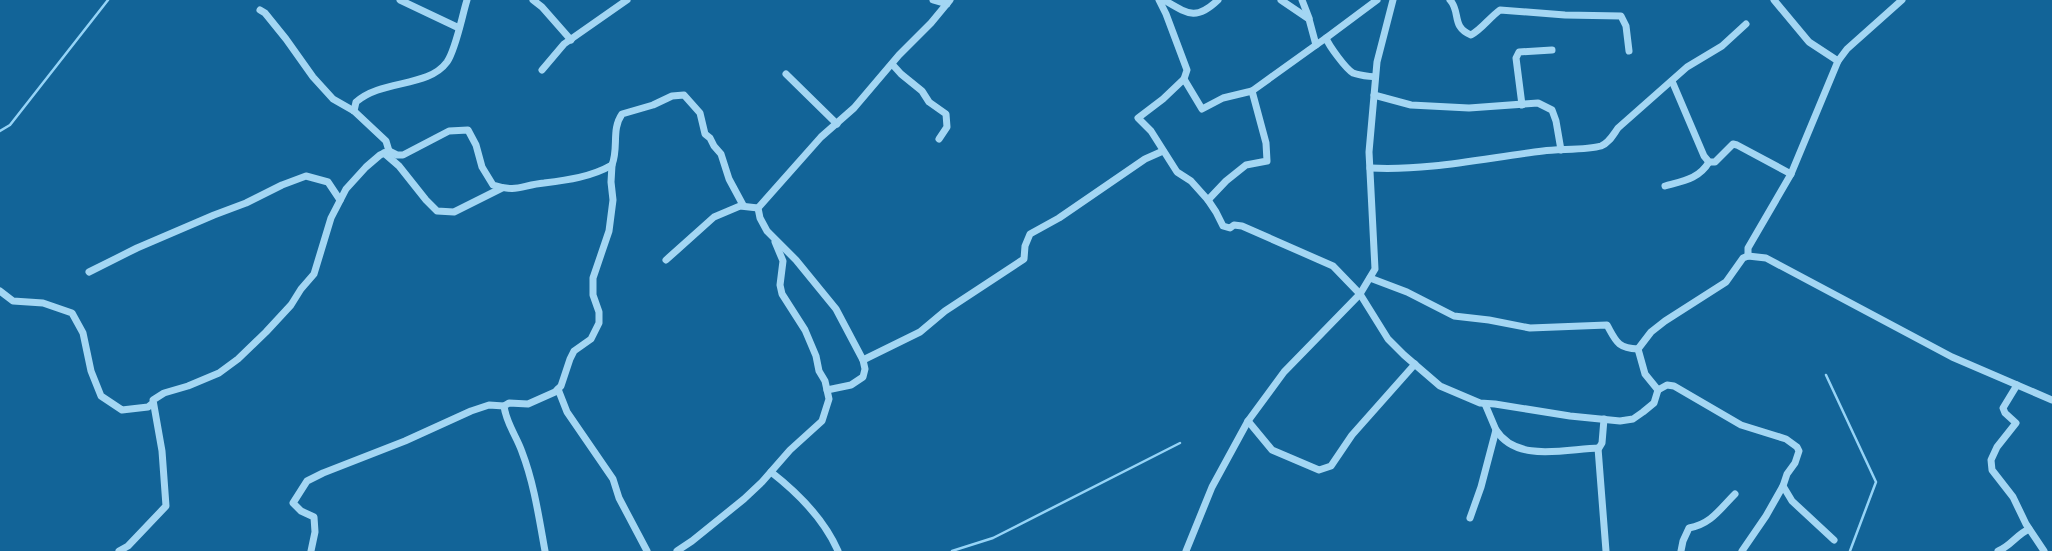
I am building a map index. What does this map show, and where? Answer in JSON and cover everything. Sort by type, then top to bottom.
[{"type":"street","points":[[400,0],[459,28]]},
{"type":"street","points":[[354,111],[356,102],[377,89],[409,82],[438,72],[450,57],[467,0]]},
{"type":"street","points":[[533,0],[542,7],[572,40]]},
{"type":"street","points":[[542,70],[564,44],[572,40],[627,0]]},
{"type":"street","points":[[933,0],[949,2]]},
{"type":"street","points":[[1159,0],[1166,14],[1187,70],[1184,80],[1164,99],[1138,118],[1151,131],[1177,172],[1191,181],[1208,200],[1223,226],[1230,228],[1234,225],[1242,226],[1333,266],[1360,294],[1388,340],[1440,386],[1485,404],[1495,404],[1570,416],[1620,421],[1633,419],[1654,403],[1658,390],[1667,385],[1674,386],[1741,426],[1786,439],[1797,447],[1799,451],[1796,463],[1787,474],[1783,486],[1766,516],[1742,551]]},
{"type":"street","points":[[1164,0],[1189,14],[1208,10],[1218,0]]},
{"type":"street","points":[[1281,0],[1310,19]]},
{"type":"street","points":[[1302,0],[1310,19],[1316,45]]},
{"type":"street","points":[[1184,80],[1202,109],[1223,98],[1252,91],[1377,0]]},
{"type":"street","points":[[1186,551],[1212,487],[1248,422],[1284,372],[1360,294],[1375,268],[1376,256],[1370,152],[1375,77],[1377,62],[1393,0]]},
{"type":"street","points":[[1450,0],[1454,5],[1456,21],[1462,31],[1471,35],[1479,31],[1489,18],[1500,10],[1565,15],[1621,16],[1626,26],[1629,51]]},
{"type":"street","points":[[1774,0],[1809,42],[1838,61]]},
{"type":"street","points":[[1748,256],[1748,248],[1791,174],[1838,61],[1847,49],[1902,0]]},
{"type":"street","points":[[758,208],[821,137],[837,124],[949,2]]},
{"type":"street","points":[[260,10],[265,13],[286,39],[313,77],[334,99],[354,111],[386,141],[386,152],[437,211],[454,212],[502,188]]},
{"type":"street","points":[[1370,168],[1401,169],[1445,166],[1601,146],[1610,140],[1618,128],[1688,67],[1722,46],[1746,24]]},
{"type":"street","points":[[1326,38],[1330,48],[1351,72],[1363,76],[1375,77]]},
{"type":"street","points":[[1522,105],[1516,58],[1519,52],[1552,50]]},
{"type":"street","points":[[892,64],[900,74],[922,91],[929,102],[946,114],[947,127],[939,139]]},
{"type":"street","points":[[786,74],[837,124]]},
{"type":"street","points":[[1672,81],[1704,156],[1709,162]]},
{"type":"street","points":[[1208,200],[1226,181],[1246,164],[1267,161],[1266,143],[1252,91]]},
{"type":"street","points":[[311,551],[315,532],[314,517],[301,511],[293,503],[307,481],[342,465],[405,441],[471,411],[489,405],[504,406],[509,403],[528,404],[555,392],[561,386],[574,351],[591,339],[599,323],[599,312],[593,295],[593,278],[609,231],[613,200],[611,182],[612,165],[616,150],[616,128],[622,114],[653,105],[672,96],[684,95],[700,112],[705,134],[710,138],[714,146],[721,154],[729,179],[743,205]]},
{"type":"street","points":[[1374,95],[1411,105],[1469,108],[1538,104],[1552,110],[1556,122],[1561,150]]},
{"type":"street","points":[[386,152],[397,155],[403,154],[449,131],[468,130],[476,145],[482,167],[493,185],[516,190],[542,183],[565,181],[600,172],[612,165]]},
{"type":"street","points":[[1709,162],[1715,162],[1733,144],[1791,174]]},
{"type":"street","points":[[863,360],[886,347],[920,332],[945,311],[1024,259],[1025,246],[1030,234],[1059,218],[1145,158],[1164,151]]},
{"type":"street","points":[[0,291],[13,301],[44,303],[72,314],[83,333],[91,371],[101,396],[122,410],[148,407],[153,403],[155,398],[164,393],[188,386],[219,373],[238,359],[286,310],[314,274],[331,218],[346,189],[360,174],[386,152]]},
{"type":"street","points":[[1665,186],[1694,178],[1703,171],[1709,162]]},
{"type":"street","points":[[89,272],[137,248],[246,203],[282,185],[306,176],[328,182],[340,200]]},
{"type":"street","points":[[666,260],[714,217],[743,205],[758,208]]},
{"type":"street","points":[[677,551],[692,542],[744,499],[771,472],[790,450],[822,422],[829,400],[827,390],[804,330],[782,294],[780,285],[783,261],[773,238],[760,218],[758,208]]},
{"type":"street","points":[[773,238],[796,260],[836,309],[863,360],[865,369],[863,377],[850,385],[827,390]]},
{"type":"street","points":[[1638,349],[1651,332],[1665,321],[1726,282],[1743,258],[1748,256],[1766,258],[1952,357],[2052,400]]},
{"type":"street","points":[[1370,278],[1407,292],[1454,316],[1489,320],[1530,328],[1607,325],[1615,340],[1620,345],[1638,349]]},
{"type":"street","points":[[1638,349],[1645,374],[1658,390]]},
{"type":"street","points":[[1248,422],[1272,450],[1320,470],[1331,466],[1352,435],[1415,364]]},
{"type":"street","points":[[2017,385],[2003,408],[2005,413],[2016,423],[1996,447],[1991,460],[1994,474],[2013,497],[2029,530],[2044,551]]},
{"type":"street","points":[[558,389],[567,412],[613,478],[619,498],[647,551]]},
{"type":"street","points":[[119,551],[128,546],[166,506],[162,451],[153,403]]},
{"type":"street","points":[[1485,404],[1496,430],[1502,439],[1514,448],[1537,452],[1598,448]]},
{"type":"street","points":[[504,406],[510,426],[522,452],[538,513],[545,551]]},
{"type":"street","points":[[1604,419],[1602,443],[1598,448],[1606,551]]},
{"type":"street","points":[[1470,518],[1481,488],[1496,430]]},
{"type":"street","points":[[771,472],[794,490],[816,516],[834,541],[838,551]]},
{"type":"street","points":[[1783,486],[1792,501],[1834,540]]},
{"type":"street","points":[[1682,551],[1683,540],[1689,528],[1704,524],[1711,519],[1735,494]]},
{"type":"street","points":[[1998,551],[2012,544],[2020,533],[2029,530]]},
{"type":"waterway","points":[[0,131],[10,125],[108,0]]},
{"type":"waterway","points":[[1826,375],[1876,482],[1850,551]]},
{"type":"waterway","points":[[952,551],[993,538],[1180,443]]}]
